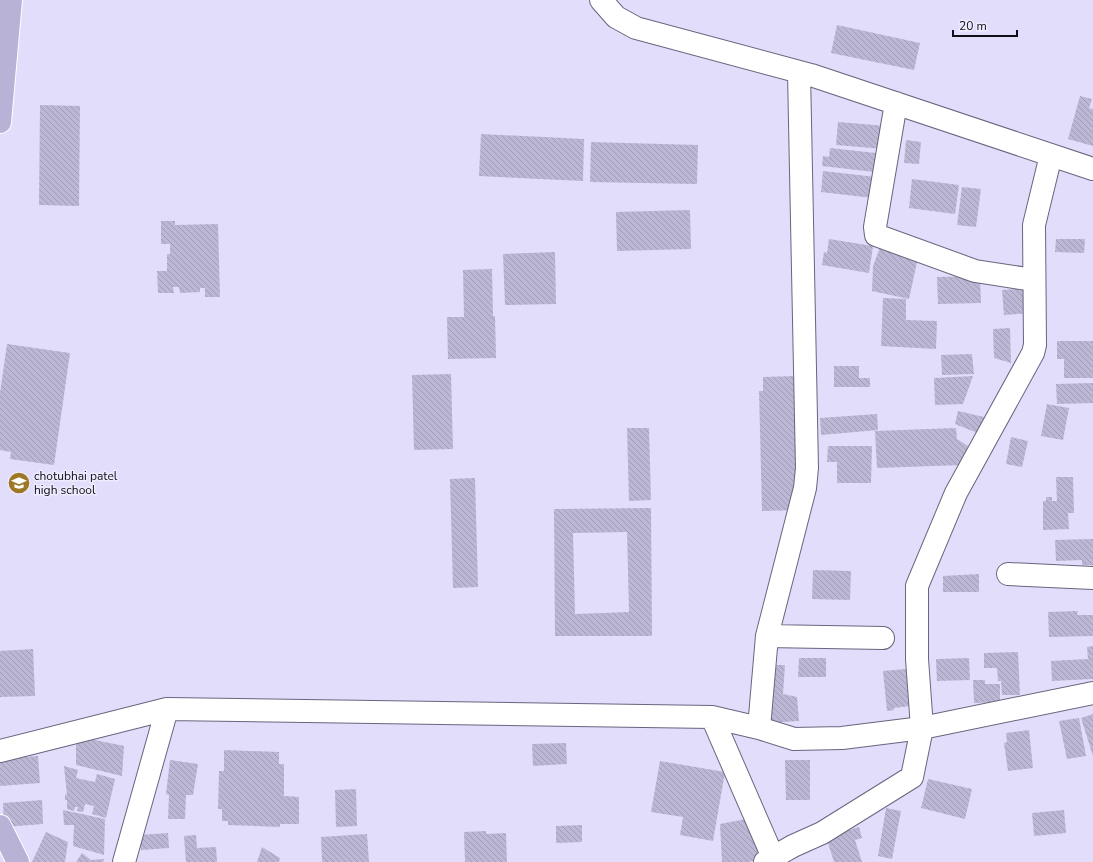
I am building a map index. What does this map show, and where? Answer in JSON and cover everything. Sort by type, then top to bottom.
[{"type":"main road","points":[[0,122],[11,0]]},
{"type":"main road","points":[[0,826],[18,862]]},
{"type":"street","points":[[601,0],[616,17],[636,28],[799,72],[1093,169]]},
{"type":"street","points":[[759,728],[767,636],[805,488],[808,468],[799,72]]},
{"type":"street","points":[[896,104],[875,227],[876,235],[975,271],[1034,280]]},
{"type":"street","points":[[712,717],[771,860],[793,846],[822,833],[912,777],[922,728],[917,659],[917,586],[956,493],[1033,353],[1035,345],[1035,218],[1051,155]]},
{"type":"street","points":[[1008,574],[1093,578]]},
{"type":"street","points":[[767,636],[883,638]]},
{"type":"street","points":[[0,751],[167,709],[712,717],[759,728],[794,739],[842,738],[922,728],[1093,693]]},
{"type":"street","points":[[124,862],[167,709]]},
{"type":"building","points":[[837,25],[920,43],[914,70],[831,53]]},
{"type":"building","points":[[1080,96],[1092,99],[1089,108],[1093,109],[1093,146],[1068,139]]},
{"type":"building","points":[[40,105],[80,106],[79,206],[39,205]]},
{"type":"building","points":[[838,122],[886,126],[884,149],[836,145]]},
{"type":"building","points":[[481,134],[584,139],[583,181],[479,176]]},
{"type":"building","points":[[906,140],[921,142],[919,164],[904,163]]},
{"type":"building","points":[[591,142],[698,145],[697,184],[590,182]]},
{"type":"building","points":[[830,148],[885,154],[883,173],[822,166],[823,156],[829,157]]},
{"type":"building","points":[[823,171],[876,177],[873,198],[821,192]]},
{"type":"building","points":[[912,179],[959,185],[955,214],[909,208]]},
{"type":"building","points":[[962,187],[981,189],[976,227],[957,225]]},
{"type":"building","points":[[690,210],[691,249],[617,251],[616,212]]},
{"type":"building","points":[[161,221],[175,221],[175,225],[218,224],[220,297],[205,297],[205,288],[200,288],[200,292],[180,293],[179,287],[173,287],[174,293],[158,293],[157,271],[167,271],[167,254],[170,254],[170,244],[161,244]]},
{"type":"building","points":[[829,239],[873,246],[869,273],[822,265],[824,252],[827,253]]},
{"type":"building","points":[[1056,239],[1085,239],[1084,253],[1055,252]]},
{"type":"building","points":[[881,245],[919,253],[909,299],[872,291],[873,266]]},
{"type":"building","points":[[555,252],[556,304],[505,305],[503,254]]},
{"type":"building","points":[[492,269],[496,358],[448,359],[447,317],[464,317],[463,270]]},
{"type":"building","points":[[980,276],[981,303],[938,304],[937,277]]},
{"type":"building","points":[[1029,288],[1031,313],[1004,315],[1002,290]]},
{"type":"building","points":[[883,298],[906,299],[906,320],[937,321],[936,349],[881,346]]},
{"type":"building","points":[[1010,328],[1011,363],[994,358],[993,329]]},
{"type":"building","points":[[1057,341],[1093,341],[1093,378],[1064,378],[1064,359],[1057,359]]},
{"type":"building","points":[[7,344],[70,353],[54,465],[10,459],[11,452],[0,450],[0,393]]},
{"type":"building","points":[[972,354],[974,374],[942,375],[941,355]]},
{"type":"building","points":[[834,366],[859,366],[859,378],[870,378],[870,387],[834,387]]},
{"type":"building","points":[[451,374],[453,449],[414,450],[412,375]]},
{"type":"building","points":[[796,376],[799,510],[762,511],[759,391],[763,391],[763,377]]},
{"type":"building","points":[[973,376],[963,404],[935,405],[934,378]]},
{"type":"building","points":[[1093,383],[1093,403],[1057,404],[1056,384]]},
{"type":"building","points":[[1047,404],[1069,408],[1063,440],[1041,436]]},
{"type":"building","points":[[958,411],[984,417],[980,434],[955,424]]},
{"type":"building","points":[[877,414],[878,430],[821,435],[820,418]]},
{"type":"building","points":[[627,428],[649,428],[651,500],[629,501]]},
{"type":"building","points":[[956,428],[957,439],[968,446],[961,465],[877,468],[875,431]]},
{"type":"building","points":[[1011,437],[1028,441],[1022,467],[1006,464]]},
{"type":"building","points":[[828,446],[872,446],[871,483],[837,483],[837,462],[827,462]]},
{"type":"building","points":[[1056,477],[1073,477],[1074,513],[1068,513],[1069,529],[1043,530],[1043,501],[1046,501],[1046,497],[1052,497],[1052,501],[1057,501]]},
{"type":"building","points":[[475,478],[478,587],[453,588],[450,479]]},
{"type":"building","points":[[651,508],[652,636],[555,636],[554,509]],"holes":[[[627,532],[629,612],[575,614],[573,533]]]},
{"type":"building","points":[[1093,539],[1093,565],[1082,565],[1082,560],[1056,561],[1055,540]]},
{"type":"building","points":[[813,570],[851,571],[850,600],[812,599]]},
{"type":"building","points":[[979,574],[979,592],[943,592],[943,576]]},
{"type":"building","points":[[1078,611],[1077,615],[1093,615],[1093,636],[1049,637],[1048,612]]},
{"type":"building","points":[[1093,646],[1093,679],[1052,681],[1051,661],[1088,659],[1087,647]]},
{"type":"building","points":[[33,649],[35,696],[0,697],[0,651]]},
{"type":"building","points":[[1018,652],[1020,695],[1002,695],[1001,681],[998,681],[997,668],[984,668],[984,653]]},
{"type":"building","points":[[799,658],[826,658],[826,677],[798,677]]},
{"type":"building","points":[[969,658],[970,680],[937,681],[936,659]]},
{"type":"building","points":[[772,665],[785,665],[783,694],[797,697],[799,721],[768,723]]},
{"type":"building","points":[[906,669],[910,706],[894,708],[894,710],[887,711],[883,671]]},
{"type":"building","points":[[973,680],[985,680],[985,684],[1000,684],[1000,702],[974,703]]},
{"type":"building","points":[[1093,714],[1093,756],[1081,718]]},
{"type":"building","points":[[1079,718],[1086,756],[1067,759],[1059,721]]},
{"type":"building","points":[[1029,730],[1033,768],[1008,771],[1004,743],[1007,742],[1006,733]]},
{"type":"building","points":[[76,736],[124,746],[122,776],[76,765]]},
{"type":"building","points":[[566,743],[567,764],[533,766],[532,744]]},
{"type":"building","points":[[224,750],[279,752],[279,764],[284,764],[284,796],[299,797],[299,824],[280,824],[280,827],[228,825],[228,821],[222,821],[222,809],[218,809],[219,771],[224,771]]},
{"type":"building","points":[[38,756],[40,783],[0,786],[0,759]]},
{"type":"building","points":[[170,760],[198,764],[193,795],[186,795],[185,819],[168,819],[169,795],[166,794]]},
{"type":"building","points":[[785,760],[810,760],[810,800],[786,800]]},
{"type":"building","points":[[660,761],[725,772],[713,841],[680,835],[683,817],[651,812]]},
{"type":"building","points":[[64,766],[78,770],[76,778],[95,782],[97,774],[115,779],[106,818],[92,814],[94,806],[85,804],[83,812],[77,811],[78,807],[75,807],[74,811],[67,809],[67,800],[65,800],[65,794],[67,795]]},
{"type":"building","points":[[928,779],[972,789],[965,819],[921,808]]},
{"type":"building","points":[[356,789],[357,826],[336,827],[335,790]]},
{"type":"building","points":[[42,800],[43,824],[4,827],[3,803]]},
{"type":"building","points":[[886,808],[901,811],[892,859],[878,856]]},
{"type":"building","points":[[63,810],[105,819],[104,855],[73,846],[74,825],[64,825]]},
{"type":"building","points":[[1064,810],[1066,833],[1034,836],[1032,813]]},
{"type":"building","points":[[746,819],[761,858],[749,862],[722,862],[720,824]]},
{"type":"building","points":[[582,825],[582,842],[556,843],[556,826]]},
{"type":"building","points":[[859,827],[862,838],[855,840],[862,862],[834,862],[826,837]]},
{"type":"building","points":[[486,831],[486,834],[506,833],[507,862],[465,862],[464,832]]},
{"type":"building","points":[[46,832],[68,842],[65,862],[32,862]]},
{"type":"building","points":[[168,833],[169,848],[141,850],[140,835]]},
{"type":"building","points":[[367,834],[369,862],[322,862],[321,837]]},
{"type":"building","points":[[196,835],[197,848],[216,847],[217,862],[186,862],[184,836]]},
{"type":"building","points":[[262,847],[280,858],[279,862],[257,862]]},
{"type":"building","points":[[82,853],[91,860],[104,859],[103,862],[76,862]]},
{"type":"place","name":"chotubhai patel high school","points":[[19,483]]}]
